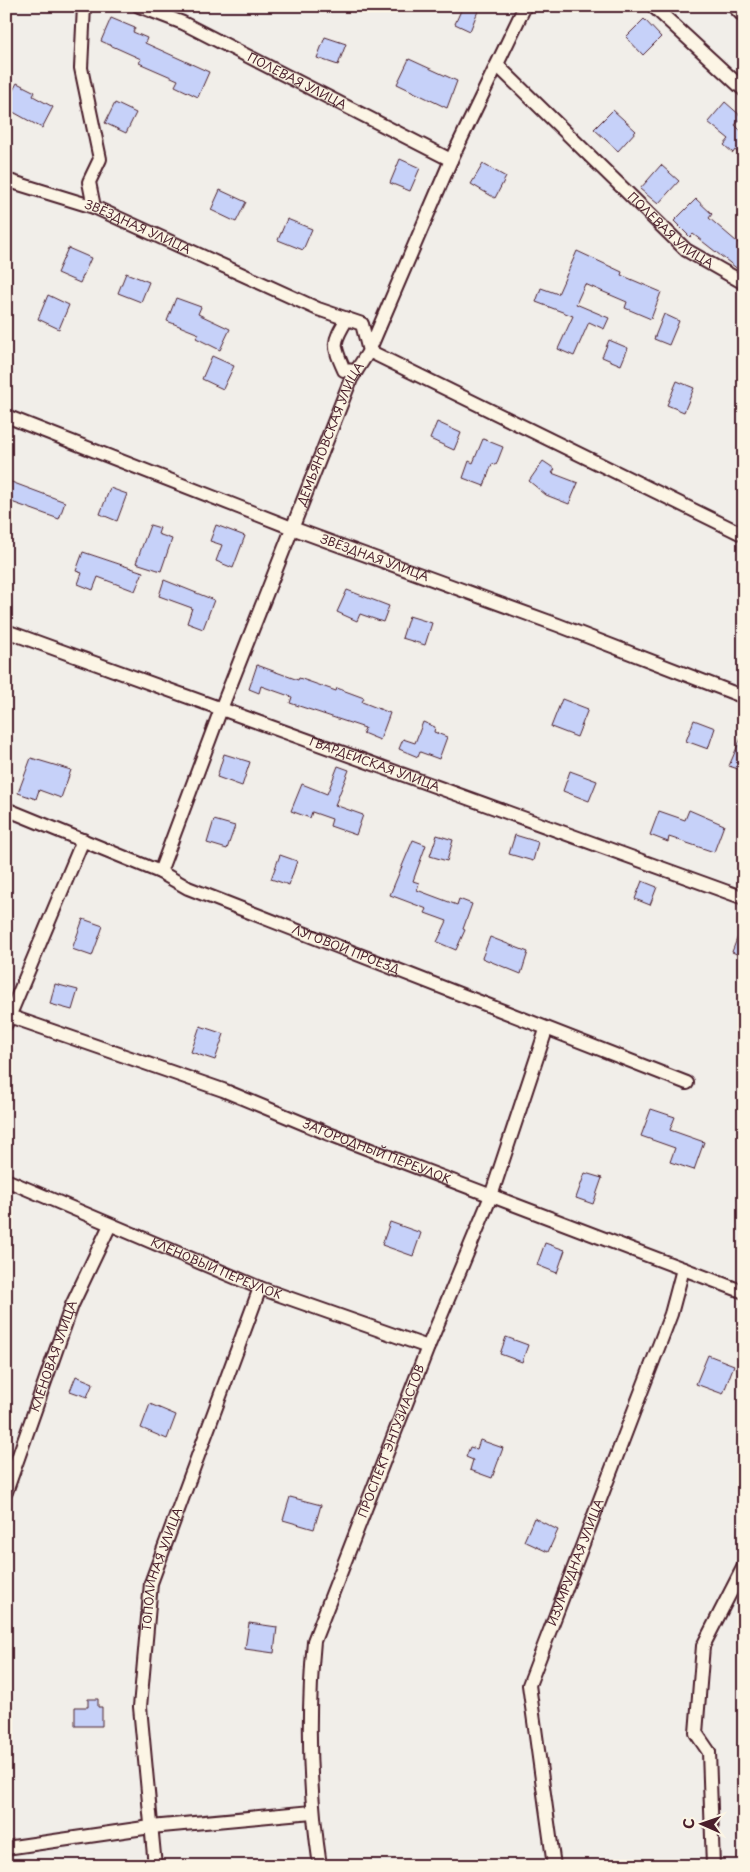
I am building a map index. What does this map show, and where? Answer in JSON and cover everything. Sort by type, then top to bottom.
[{"type":"street","points":[[84,6],[81,68],[100,159],[89,182],[94,207]]},
{"type":"street","name":"ПОЛЕВАЯ УЛИЦА","points":[[139,6],[183,23],[452,160]]},
{"type":"street","name":"ДЕМЬЯНОВСКАЯ УЛИЦА","points":[[160,872],[221,710],[351,379],[369,350],[452,160],[525,6]]},
{"type":"street","points":[[653,6],[744,90]]},
{"type":"street","name":"ПОЛЕВАЯ УЛИЦА","points":[[497,65],[686,250],[744,283]]},
{"type":"street","name":"ЗВЁЗДНАЯ УЛИЦА","points":[[6,180],[94,207],[318,309],[362,324],[369,350]]},
{"type":"street","points":[[347,319],[335,338],[334,348],[344,370],[356,370]]},
{"type":"street","points":[[369,350],[744,535]]},
{"type":"street","name":"ЗВЁЗДНАЯ УЛИЦА","points":[[6,416],[292,528],[558,625],[744,697]]},
{"type":"street","name":"ГВАРДЕЙСКАЯ УЛИЦА","points":[[6,631],[744,898]]},
{"type":"street","name":"ЛУГОВОЙ ПРОЕЗД","points":[[6,809],[160,872],[188,888],[687,1084]]},
{"type":"street","points":[[8,1020],[83,840]]},
{"type":"street","name":"ЗАГОРОДНЫЙ ПЕРЕУЛОК","points":[[8,1020],[223,1090],[491,1196],[744,1292]]},
{"type":"street","name":"ПРОСПЕКТ ЭНТУЗИАСТОВ","points":[[320,1866],[312,1812],[312,1671],[314,1641],[428,1347],[491,1196],[546,1030]]},
{"type":"street","name":"КЛЕНОВЫЙ ПЕРЕУЛОК","points":[[6,1180],[260,1288],[428,1347]]},
{"type":"street","name":"КЛЕНОВАЯ УЛИЦА","points":[[6,1492],[72,1305],[110,1225]]},
{"type":"street","name":"ИЗУМРУДНАЯ УЛИЦА","points":[[554,1866],[529,1685],[670,1314],[683,1269]]},
{"type":"street","name":"ТОПОЛИНАЯ УЛИЦА","points":[[155,1866],[140,1707],[151,1583],[260,1288]]},
{"type":"street","points":[[713,1866],[709,1752],[696,1733],[703,1646],[744,1566]]},
{"type":"street","points":[[6,1848],[151,1827],[312,1812]]},
{"type":"lane","points":[[729,6],[744,21]]},
{"type":"building","points":[[463,6],[480,6],[470,31],[455,24]]},
{"type":"building","points":[[111,18],[135,28],[133,32],[147,38],[145,43],[209,72],[198,97],[175,86],[178,80],[139,63],[141,59],[101,41]]},
{"type":"building","points":[[644,19],[661,37],[643,55],[626,37]]},
{"type":"building","points":[[325,37],[346,44],[338,65],[317,58]]},
{"type":"building","points":[[409,59],[457,81],[447,108],[397,84]]},
{"type":"building","points":[[17,83],[35,92],[33,96],[53,107],[42,128],[6,108],[6,103]]},
{"type":"building","points":[[725,102],[742,117],[735,125],[744,134],[744,158],[735,150],[733,153],[724,145],[729,139],[708,122]]},
{"type":"building","points":[[115,103],[136,113],[126,133],[105,123]]},
{"type":"building","points":[[613,110],[636,131],[618,151],[594,129]]},
{"type":"building","points":[[400,159],[420,168],[410,191],[390,183]]},
{"type":"building","points":[[483,164],[506,177],[495,198],[471,184]]},
{"type":"building","points":[[661,165],[679,181],[658,204],[640,189]]},
{"type":"building","points":[[220,190],[246,202],[236,222],[211,210]]},
{"type":"building","points":[[696,199],[712,214],[709,218],[744,248],[744,274],[693,234],[690,237],[674,221]]},
{"type":"building","points":[[287,219],[312,229],[303,250],[278,240]]},
{"type":"building","points":[[68,248],[91,258],[80,283],[57,273]]},
{"type":"building","points":[[577,251],[622,272],[621,275],[661,292],[651,319],[625,308],[627,302],[585,284],[576,304],[609,318],[604,329],[589,322],[574,356],[558,349],[573,316],[536,302],[541,288],[558,294]]},
{"type":"building","points":[[126,273],[149,282],[141,302],[118,293]]},
{"type":"building","points":[[48,295],[69,305],[59,329],[38,319]]},
{"type":"building","points":[[176,298],[201,307],[198,314],[230,329],[220,350],[196,338],[199,334],[167,321]]},
{"type":"building","points":[[664,314],[679,321],[669,345],[654,339]]},
{"type":"building","points":[[609,340],[628,348],[621,365],[602,357]]},
{"type":"building","points":[[212,356],[234,366],[223,389],[202,379]]},
{"type":"building","points":[[677,381],[694,388],[684,412],[667,405]]},
{"type":"building","points":[[437,422],[461,433],[454,450],[430,439]]},
{"type":"building","points":[[483,439],[503,447],[496,465],[492,464],[484,486],[463,478],[469,461],[473,463]]},
{"type":"building","points":[[543,461],[555,469],[552,473],[578,483],[569,504],[546,495],[529,481]]},
{"type":"building","points":[[6,480],[65,502],[59,519],[6,500]]},
{"type":"building","points":[[110,488],[127,494],[117,521],[100,514]]},
{"type":"building","points":[[150,525],[160,528],[158,534],[172,539],[161,571],[136,563]]},
{"type":"building","points":[[216,525],[245,536],[233,568],[216,561],[222,545],[210,541]]},
{"type":"building","points":[[83,552],[143,572],[135,591],[98,577],[93,590],[78,584],[82,573],[76,571]]},
{"type":"building","points":[[164,580],[214,600],[203,629],[187,623],[192,608],[159,596]]},
{"type":"building","points":[[347,590],[389,606],[383,622],[360,614],[357,621],[337,612]]},
{"type":"building","points":[[409,616],[432,623],[425,645],[402,638]]},
{"type":"building","points":[[257,665],[336,691],[337,688],[364,698],[362,702],[390,713],[380,740],[363,733],[365,728],[290,703],[292,697],[261,686],[259,693],[249,689]]},
{"type":"building","points":[[562,699],[588,709],[577,737],[551,727]]},
{"type":"building","points":[[694,720],[715,728],[708,749],[686,741]]},
{"type":"building","points":[[423,722],[435,727],[434,732],[447,737],[439,759],[420,752],[418,757],[399,749],[403,739],[415,743]]},
{"type":"building","points":[[744,731],[744,771],[729,766]]},
{"type":"building","points":[[224,754],[250,762],[242,786],[217,777]]},
{"type":"building","points":[[31,758],[71,770],[61,798],[39,790],[36,799],[18,793]]},
{"type":"building","points":[[338,766],[349,770],[335,805],[363,815],[356,835],[330,826],[332,819],[312,812],[310,818],[291,811],[302,784],[327,794]]},
{"type":"building","points":[[570,771],[597,781],[589,801],[563,791]]},
{"type":"building","points":[[689,810],[724,825],[714,852],[669,837],[668,842],[650,835],[659,811],[685,820]]},
{"type":"building","points":[[214,820],[235,826],[227,849],[207,843]]},
{"type":"building","points":[[437,835],[453,840],[447,861],[430,856]]},
{"type":"building","points":[[515,835],[538,842],[533,861],[509,854]]},
{"type":"building","points":[[413,840],[426,845],[413,881],[419,883],[417,890],[457,905],[459,899],[472,904],[463,929],[465,930],[456,950],[437,942],[447,921],[425,913],[427,909],[390,895]]},
{"type":"building","points":[[280,855],[297,861],[289,885],[271,879]]},
{"type":"building","points":[[642,881],[657,887],[650,905],[635,899]]},
{"type":"building","points":[[83,919],[103,926],[92,956],[72,949]]},
{"type":"building","points":[[744,923],[744,957],[732,952]]},
{"type":"building","points":[[490,937],[528,952],[521,974],[482,958]]},
{"type":"building","points":[[55,984],[78,990],[72,1010],[50,1004]]},
{"type":"building","points":[[200,1026],[224,1034],[215,1060],[191,1052]]},
{"type":"building","points":[[651,1109],[675,1117],[670,1130],[704,1142],[694,1170],[670,1162],[675,1148],[641,1136]]},
{"type":"building","points":[[585,1173],[602,1178],[593,1204],[576,1198]]},
{"type":"building","points":[[390,1222],[421,1233],[413,1256],[382,1245]]},
{"type":"building","points":[[545,1243],[565,1250],[557,1273],[537,1265]]},
{"type":"building","points":[[506,1337],[528,1345],[522,1362],[500,1354]]},
{"type":"building","points":[[708,1355],[734,1365],[723,1394],[696,1384]]},
{"type":"building","points":[[76,1376],[93,1383],[87,1397],[70,1391]]},
{"type":"building","points":[[150,1404],[176,1415],[167,1439],[141,1428]]},
{"type":"building","points":[[480,1440],[503,1448],[492,1478],[470,1470],[473,1460],[466,1457],[470,1447],[477,1449]]},
{"type":"building","points":[[290,1497],[321,1505],[314,1529],[283,1520]]},
{"type":"building","points":[[534,1518],[558,1530],[548,1552],[524,1541]]},
{"type":"building","points":[[249,1623],[277,1627],[274,1653],[245,1649]]},
{"type":"building","points":[[88,1699],[98,1699],[98,1707],[102,1707],[102,1726],[75,1726],[75,1707],[88,1707]]}]
